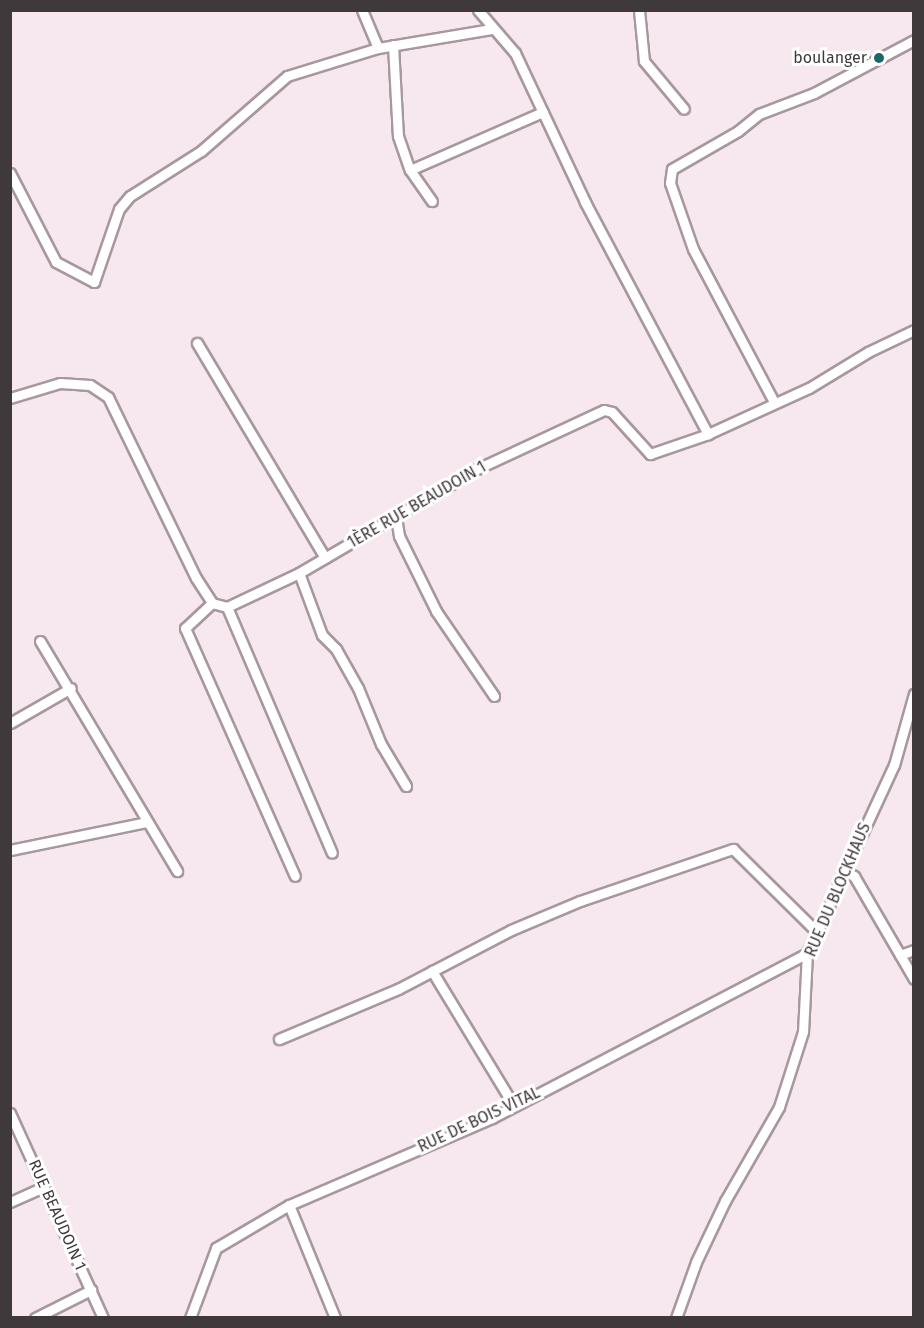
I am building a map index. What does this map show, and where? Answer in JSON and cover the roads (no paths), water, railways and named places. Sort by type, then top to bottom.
[{"type":"street","points":[[362,10],[378,48]]},
{"type":"street","points":[[478,10],[491,29],[515,53],[585,202],[708,434]]},
{"type":"street","points":[[639,10],[644,61],[684,109]]},
{"type":"street","points":[[10,173],[56,262],[94,282],[119,209],[130,195],[201,151],[287,76],[378,48],[491,29]]},
{"type":"street","points":[[774,402],[693,249],[670,183],[672,169],[738,131],[759,114],[814,93],[914,40]]},
{"type":"street","points":[[393,45],[398,136],[410,170],[432,201]]},
{"type":"street","points":[[410,170],[543,112]]},
{"type":"street","name":"1ÈRE RUE BEAUDOIN 1","points":[[227,607],[299,573],[479,468],[604,410],[612,412],[650,454],[708,434],[914,330]]},
{"type":"street","points":[[197,344],[325,558]]},
{"type":"street","points":[[10,398],[60,383],[90,385],[108,397],[212,603],[227,607],[332,853]]},
{"type":"street","points":[[396,517],[399,536],[441,619],[494,696]]},
{"type":"street","points":[[299,573],[322,635],[336,648],[358,688],[381,744],[406,786]]},
{"type":"street","points":[[212,603],[185,628],[295,876]]},
{"type":"street","points":[[40,641],[177,871]]},
{"type":"street","points":[[10,723],[70,688]]},
{"type":"street","name":"RUE DU BLOCKHAUS","points":[[676,1317],[696,1262],[725,1201],[779,1107],[803,1032],[807,953],[843,870],[894,765],[914,694]]},
{"type":"street","points":[[10,850],[147,822]]},
{"type":"street","points":[[279,1039],[432,971],[511,930],[580,901],[733,849],[816,931]]},
{"type":"street","points":[[843,870],[854,876],[914,979]]},
{"type":"street","points":[[900,955],[914,950]]},
{"type":"street","name":"RUE DE BOIS VITAL","points":[[190,1317],[216,1248],[289,1204],[514,1106],[807,953]]},
{"type":"street","points":[[432,971],[514,1106]]},
{"type":"street","name":"RUE BEAUDOIN 1","points":[[10,1113],[103,1317]]},
{"type":"street","points":[[10,1202],[44,1187]]},
{"type":"street","points":[[289,1204],[335,1317]]},
{"type":"street","points":[[35,1317],[90,1290]]},
{"type":"place","name":"boulanger","points":[[879,58]]}]
